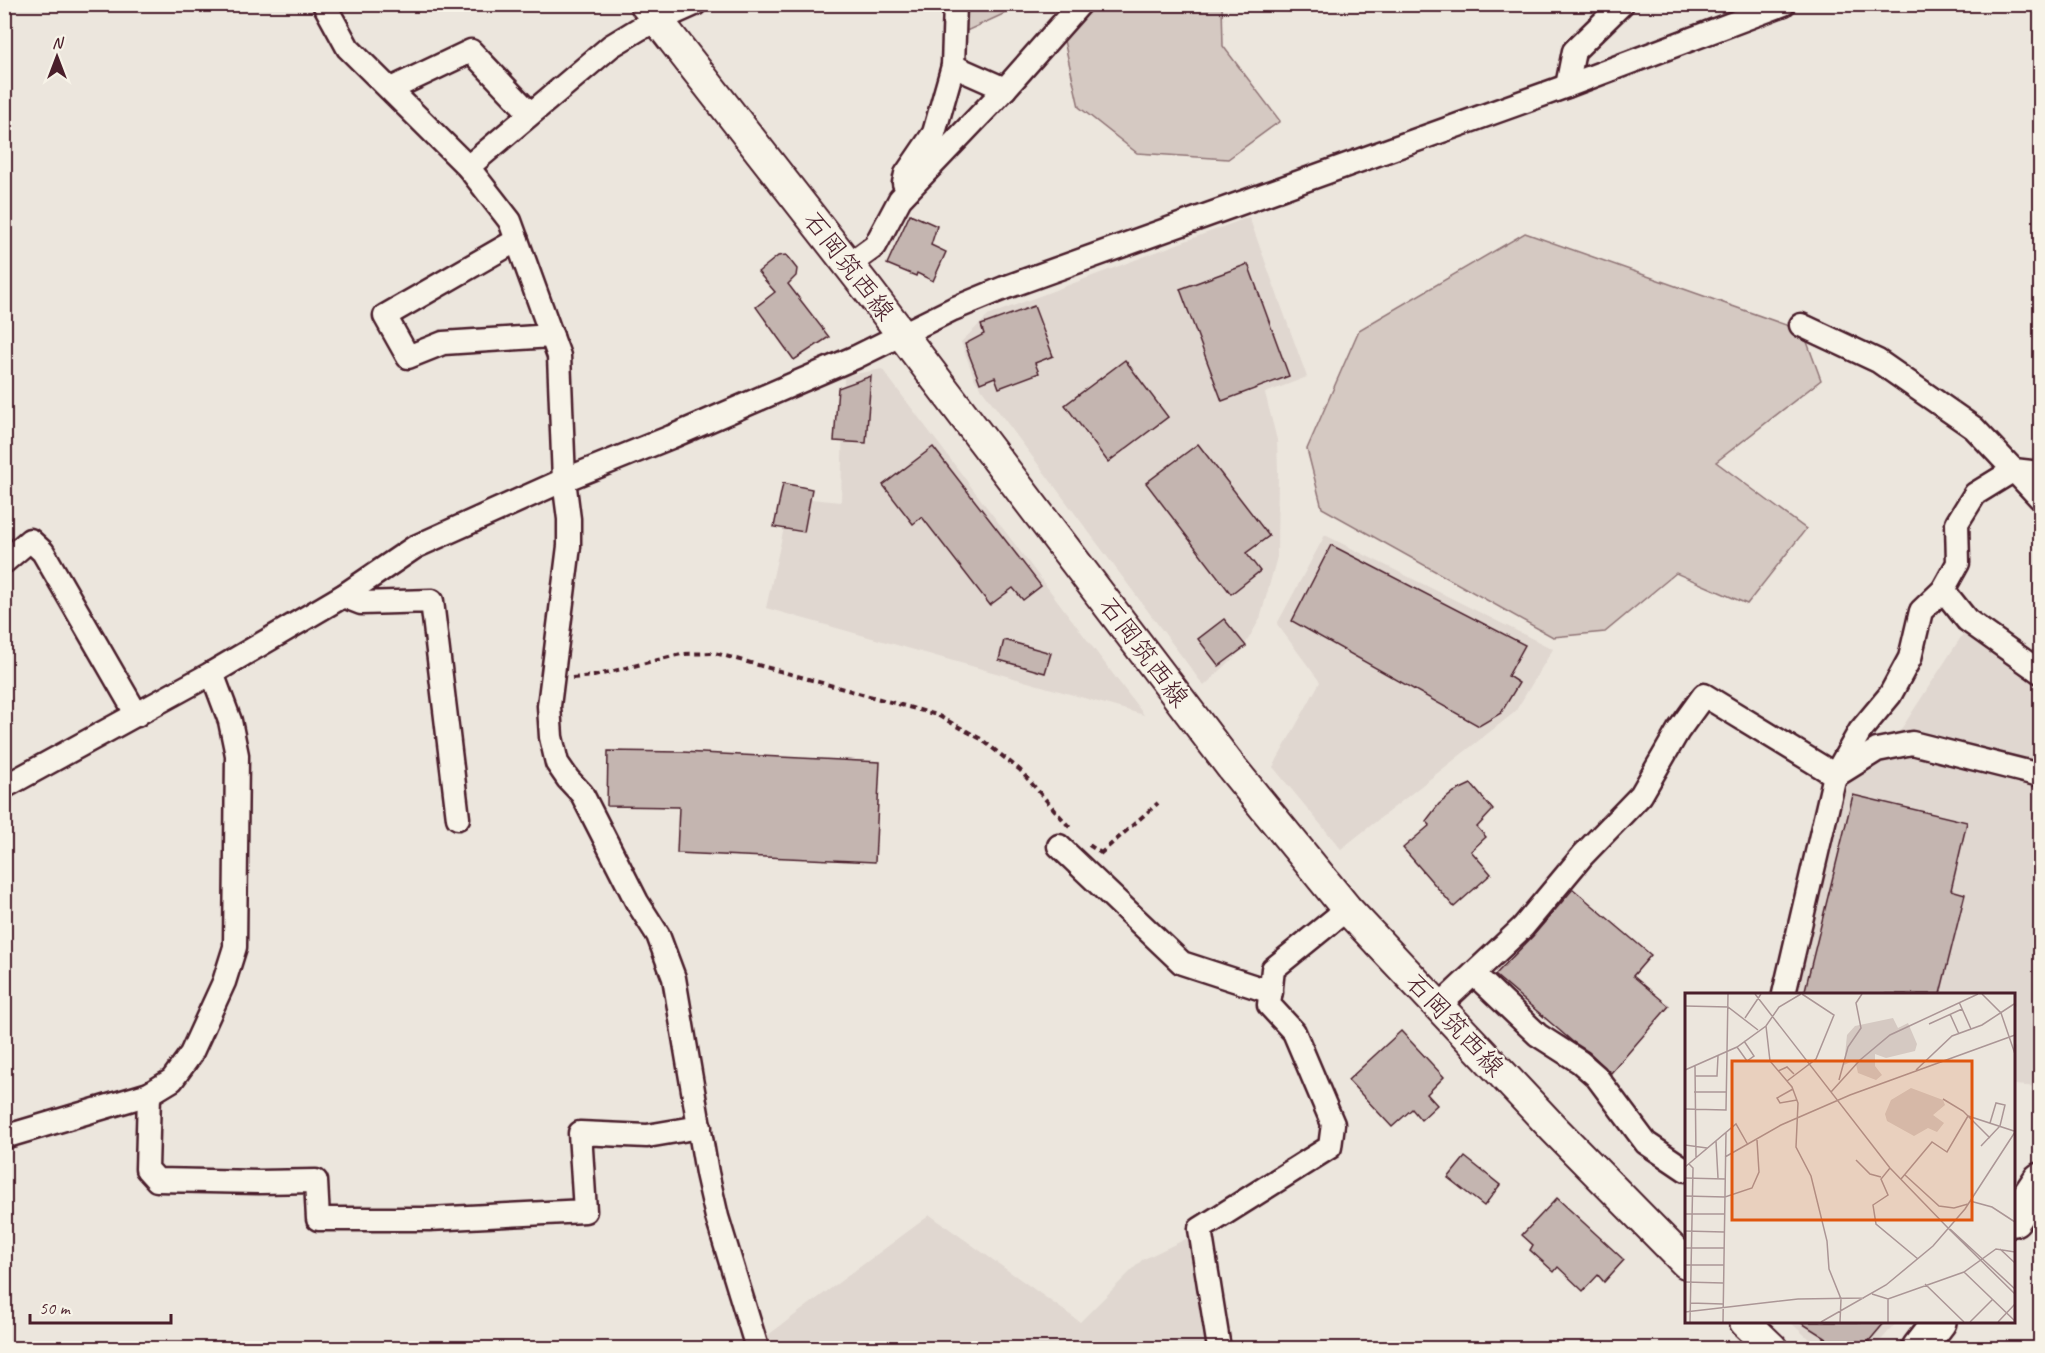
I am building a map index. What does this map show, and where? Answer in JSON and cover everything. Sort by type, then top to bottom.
[{"type":"highway","points":[[1919,1348],[1939,1323]]},
{"type":"main road","name":"石岡筑西線","points":[[651,13],[903,335],[1232,768],[1347,909],[1554,1129],[1685,1262]]},
{"type":"main road","points":[[1746,1323],[1772,1348]]},
{"type":"street","points":[[324,4],[348,48],[468,167],[510,221],[560,356],[564,480],[569,519],[569,546],[551,679],[549,706],[551,737],[557,763],[582,794],[637,902],[658,935],[671,968],[707,1173],[717,1217],[758,1348]]},
{"type":"street","points":[[468,167],[611,46],[639,29],[651,13],[695,4]]},
{"type":"street","points":[[849,265],[875,246],[900,199],[906,174],[934,133],[953,66],[955,4]]},
{"type":"street","points":[[900,199],[1005,89],[1080,4]]},
{"type":"street","points":[[1567,86],[1574,51],[1622,4]]},
{"type":"street","points":[[4,787],[212,673],[343,597],[415,548],[564,480],[671,437],[1004,288],[1567,86],[1784,4]]},
{"type":"street","points":[[391,89],[471,51],[527,110]]},
{"type":"street","points":[[953,66],[1005,89]]},
{"type":"street","points":[[518,240],[385,316],[408,357],[443,343],[552,336]]},
{"type":"street","points":[[1801,325],[1878,361],[1974,428],[2040,498]]},
{"type":"street","points":[[1784,993],[1835,776],[1860,731],[1890,694],[1910,658],[1921,611],[1943,590],[1958,563],[1957,523],[1975,494],[2014,470],[2040,473]]},
{"type":"street","points":[[4,562],[30,540],[43,552],[137,715]]},
{"type":"street","points":[[1943,590],[1967,620],[2040,672]]},
{"type":"street","points":[[343,597],[361,603],[432,602],[459,818]]},
{"type":"street","points":[[4,1137],[149,1094],[172,1080],[191,1054],[224,982],[235,947],[237,754],[230,721],[212,673]]},
{"type":"street","points":[[1438,1006],[1523,927],[1583,855],[1641,795],[1678,731],[1704,694],[1835,776]]},
{"type":"street","points":[[1835,776],[1877,750],[1912,743],[2040,775]]},
{"type":"street","points":[[1068,841],[1083,868],[1182,963],[1271,992]]},
{"type":"street","points":[[1219,1348],[1200,1229],[1330,1148],[1333,1124],[1294,1032],[1269,1005],[1273,969],[1347,909]]},
{"type":"street","points":[[1474,974],[1538,1035],[1580,1062],[1596,1076],[1646,1143],[1685,1169]]},
{"type":"street","points":[[149,1094],[147,1169],[158,1180],[259,1182],[316,1180],[318,1219],[429,1219],[585,1210],[580,1133],[647,1136],[700,1127]]},
{"type":"path","points":[[551,679],[594,676],[681,654],[716,653],[937,716],[981,739],[1020,770],[1068,841]]},
{"type":"path","points":[[1083,868],[1158,803]]},
{"type":"path","points":[[1085,842],[1101,853]]},
{"type":"shaded area","points":[[956,4],[1023,5],[960,34]]},
{"type":"shaded area","points":[[1056,5],[1222,5],[1223,46],[1280,121],[1228,159],[1137,153],[1079,107]]},
{"type":"shaded area","points":[[1249,217],[1307,377],[1265,393],[1277,440],[1277,557],[1260,619],[1242,650],[1204,686],[975,380],[961,342],[989,315]]},
{"type":"shaded area","points":[[1525,233],[1803,331],[1821,380],[1716,462],[1806,529],[1747,604],[1676,573],[1605,632],[1553,637],[1322,508],[1307,449],[1359,330]]},
{"type":"shaded area","points":[[882,369],[1144,715],[766,608],[791,497],[841,502],[844,376]]},
{"type":"shaded area","points":[[1325,535],[1553,649],[1515,712],[1341,849],[1273,767],[1320,682],[1277,624]]},
{"type":"shaded area","points":[[1976,614],[2040,659],[2040,1087],[2015,1085],[2015,993],[1770,993],[1819,782],[1849,784],[1898,734]]},
{"type":"shaded area","points":[[930,1215],[1080,1322],[1142,1260],[1192,1236],[1209,1348],[771,1348],[768,1335]]},
{"type":"shaded area","points":[[1791,1323],[1896,1323],[1874,1348],[1819,1348]]},
{"type":"shaded area","points":[[1988,1339],[2040,1348],[1959,1348],[1965,1341]]},
{"type":"building","points":[[910,214],[937,226],[931,245],[946,252],[933,281],[917,273],[916,276],[887,264]]},
{"type":"building","points":[[786,255],[797,269],[796,276],[788,284],[829,337],[794,360],[756,307],[775,292],[758,272],[778,256]]},
{"type":"building","points":[[1248,264],[1289,376],[1222,401],[1180,289]]},
{"type":"building","points":[[1034,306],[1053,356],[1035,363],[1039,373],[999,388],[995,377],[980,383],[965,344],[984,334],[981,325]]},
{"type":"building","points":[[1125,360],[1168,417],[1108,462],[1065,405]]},
{"type":"building","points":[[871,376],[866,443],[834,441],[838,388]]},
{"type":"building","points":[[1198,444],[1269,536],[1246,553],[1260,571],[1231,594],[1146,483]]},
{"type":"building","points":[[933,447],[1041,586],[1023,600],[1013,588],[990,605],[922,517],[913,524],[883,485]]},
{"type":"building","points":[[783,483],[812,489],[804,532],[774,527]]},
{"type":"building","points":[[1331,545],[1525,645],[1508,676],[1519,683],[1501,713],[1479,726],[1292,621]]},
{"type":"building","points":[[1224,619],[1246,646],[1219,666],[1198,639]]},
{"type":"building","points":[[1004,640],[1051,653],[1045,673],[999,660]]},
{"type":"building","points":[[608,751],[682,752],[880,762],[875,862],[677,853],[679,807],[607,806]]},
{"type":"building","points":[[1471,784],[1493,810],[1477,827],[1486,837],[1471,851],[1491,874],[1454,907],[1403,848],[1430,825],[1426,821],[1439,804],[1454,792]]},
{"type":"building","points":[[1853,795],[1967,822],[1951,890],[1965,894],[1940,993],[1804,993]]},
{"type":"building","points":[[1573,889],[1651,955],[1633,976],[1669,1006],[1611,1073],[1589,1052],[1573,1042],[1495,975],[1533,936]]},
{"type":"building","points":[[1401,1031],[1444,1077],[1427,1094],[1437,1105],[1421,1120],[1412,1109],[1392,1127],[1348,1080]]},
{"type":"building","points":[[1465,1157],[1500,1185],[1484,1206],[1448,1178]]},
{"type":"building","points":[[1557,1198],[1624,1260],[1604,1282],[1598,1275],[1583,1291],[1558,1267],[1554,1272],[1530,1250],[1533,1245],[1522,1235]]},
{"type":"building","points":[[1802,1323],[1884,1323],[1863,1348],[1841,1348]]}]
